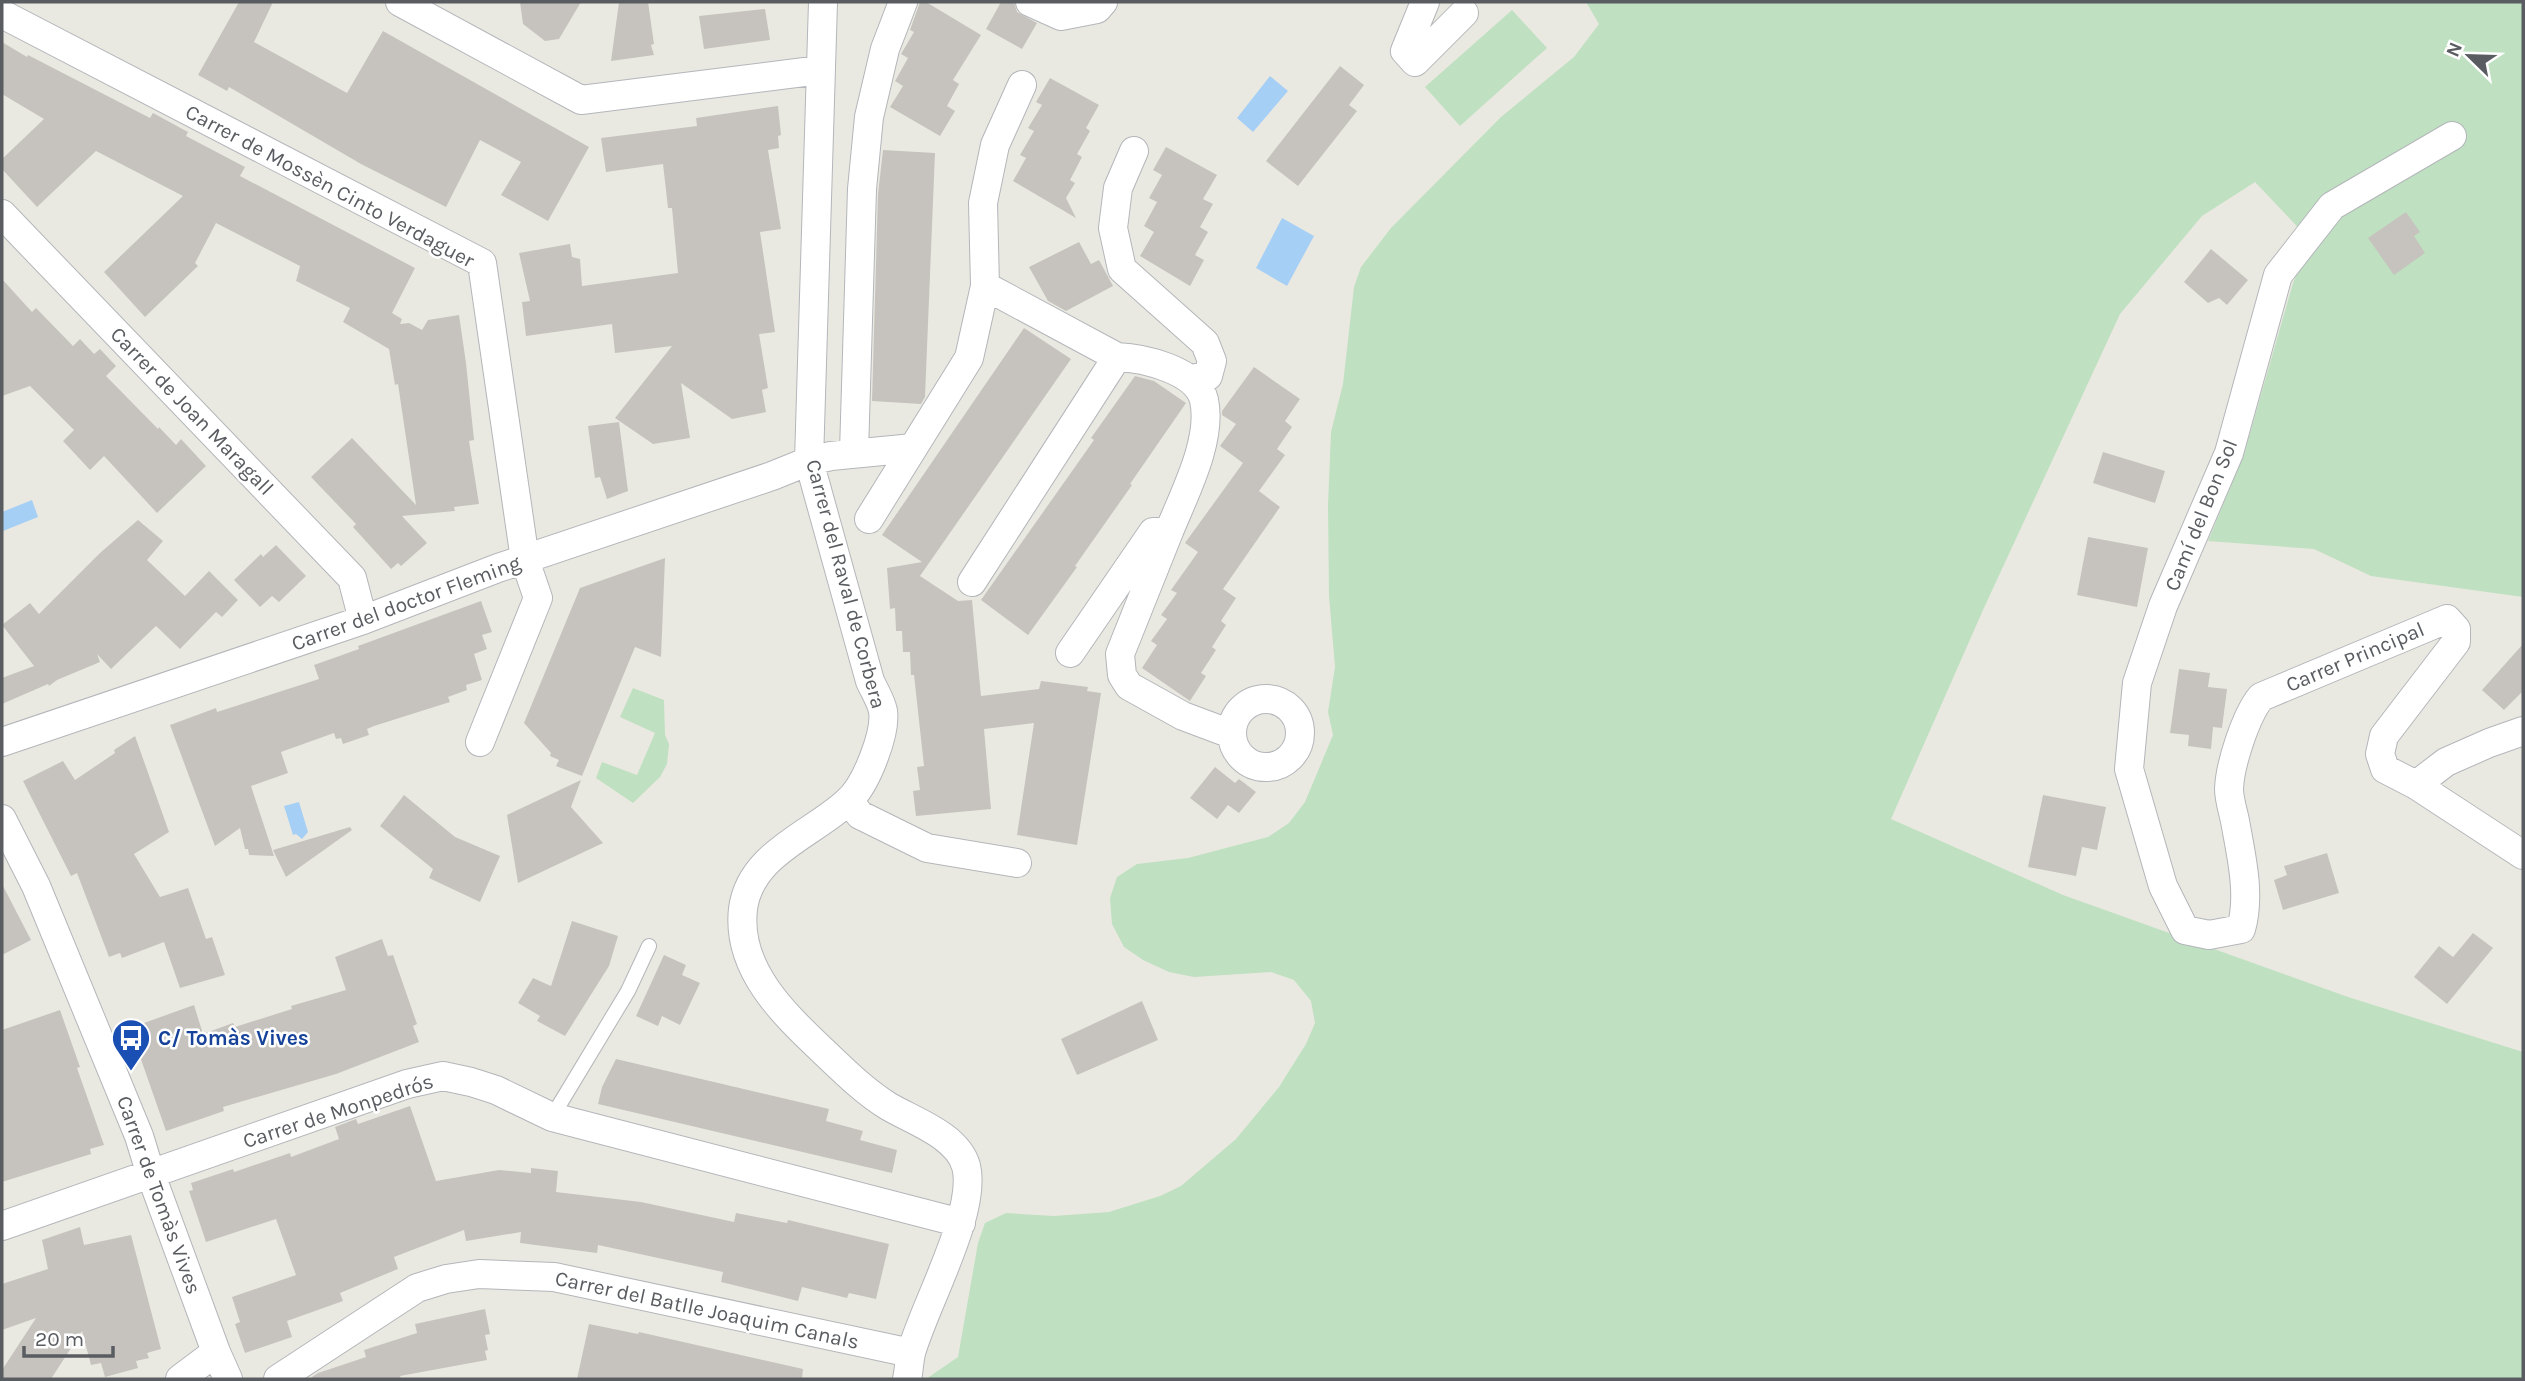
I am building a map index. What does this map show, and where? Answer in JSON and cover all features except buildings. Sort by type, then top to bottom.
[{"type":"street","points":[[401,2],[581,100],[820,69]]},
{"type":"street","name":"Carrer del Raval de Corbera","points":[[823,2],[809,461],[870,681],[883,710],[880,741],[867,774],[849,801],[769,860],[752,880],[743,908],[743,933],[757,975],[767,993],[786,1016],[857,1083],[950,1143],[965,1164],[967,1181],[961,1223],[909,1366]]},
{"type":"street","points":[[854,452],[862,189],[869,117],[885,49],[903,2]]},
{"type":"street","points":[[1030,2],[1061,16],[1097,9],[1103,2]]},
{"type":"street","points":[[1425,2],[1405,51],[1415,62],[1464,13]]},
{"type":"street","name":"Carrer de Mossèn Cinto Verdaguer","points":[[2,14],[482,263],[525,560],[538,598],[480,743]]},
{"type":"street","points":[[869,519],[969,358],[985,286],[983,203],[995,145],[1022,85]]},
{"type":"street","name":"Camí del Bon Sol","points":[[2185,930],[2163,886],[2129,769],[2137,683],[2163,606],[2229,453],[2278,275],[2333,206],[2452,136]]},
{"type":"street","points":[[1134,151],[1118,188],[1113,228],[1122,269],[1205,343],[1212,361],[1209,376],[1190,379]]},
{"type":"street","name":"Carrer de Joan Maragall","points":[[2,214],[352,578],[363,620]]},
{"type":"street","points":[[985,286],[1118,357],[1142,358],[1190,379],[1204,398],[1205,429],[1191,477],[1119,654],[1122,675],[1129,686],[1183,716],[1231,734]]},
{"type":"street","points":[[972,582],[1118,357]]},
{"type":"street","name":"Carrer del doctor Fleming","points":[[2,742],[363,620],[498,568],[809,461],[854,452],[913,448]]},
{"type":"street","points":[[1070,653],[1153,532],[1169,532]]},
{"type":"street","name":"Carrer Principal","points":[[2185,930],[2209,935],[2241,929],[2246,911],[2230,788],[2242,734],[2251,709],[2261,697],[2447,619],[2456,629],[2456,642],[2384,736],[2380,754],[2385,769],[2416,785],[2523,855]]},
{"type":"street","points":[[1286,693],[1300,725],[1297,748],[1281,764],[1270,768],[1248,763],[1239,756],[1233,746],[1231,734],[1233,723],[1245,705],[1286,693]]},
{"type":"street","points":[[2416,785],[2446,762],[2523,731]]},
{"type":"street","points":[[849,801],[860,815],[927,849],[1017,863]]},
{"type":"street","name":"Carrer de Tomàs Vives","points":[[2,819],[41,899],[139,1136],[151,1175],[228,1379]]},
{"type":"street","name":"Carrer de Monpedrós","points":[[2,1226],[407,1084],[443,1076],[496,1090],[552,1117],[961,1223]]},
{"type":"street","name":"Carrer del Batlle Joaquim Canals","points":[[278,1379],[417,1288],[446,1279],[480,1274],[554,1277],[909,1366]]},
{"type":"street","points":[[180,1379],[216,1352]]},
{"type":"lane","points":[[552,1117],[628,991],[649,946]]},
{"type":"green space","points":[[1586,2],[2523,2],[2523,597],[2371,576],[2314,549],[2208,541],[2244,454],[2293,283],[2311,241],[2255,182],[2202,216],[2120,314],[1983,610],[1891,819],[2063,895],[2348,997],[2523,1052],[2523,1379],[926,1379],[958,1357],[978,1243],[985,1223],[1006,1213],[1054,1216],[1109,1212],[1160,1196],[1181,1186],[1236,1139],[1279,1087],[1306,1044],[1315,1023],[1311,1001],[1294,980],[1271,972],[1194,977],[1169,972],[1143,960],[1124,947],[1112,924],[1110,898],[1117,877],[1137,864],[1188,858],[1268,837],[1289,823],[1305,802],[1333,735],[1328,712],[1335,667],[1329,596],[1328,505],[1331,432],[1343,384],[1354,287],[1361,267],[1391,228],[1501,117],[1574,57],[1599,24]]},
{"type":"green space","points":[[1512,10],[1547,48],[1460,126],[1425,87]]},
{"type":"green space","points":[[633,688],[664,700],[665,735],[669,744],[667,764],[660,777],[633,803],[596,778],[602,762],[637,775],[655,733],[620,717]]},
{"type":"water","points":[[1270,76],[1288,91],[1253,132],[1237,118]]},
{"type":"water","points":[[1282,218],[1314,236],[1287,286],[1256,268]]},
{"type":"water","points":[[32,500],[38,517],[3,531],[2,512]]},
{"type":"water","points":[[299,802],[308,832],[302,839],[296,834],[293,835],[284,806]]},
{"type":"place","name":"C/ Tomàs Vives","points":[[131,1072]]}]
